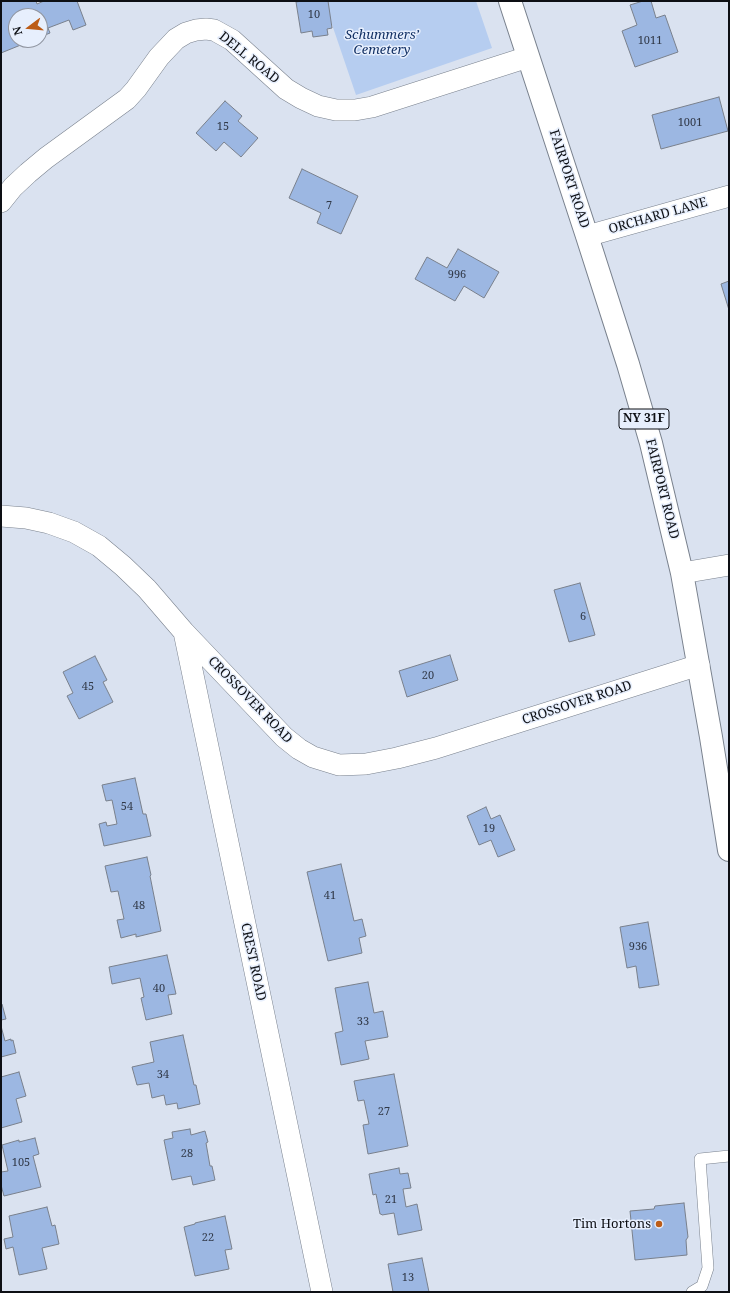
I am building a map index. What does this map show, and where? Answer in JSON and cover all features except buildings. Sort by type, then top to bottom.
[{"type":"main road","name":"FAIRPORT ROAD","points":[[510,1],[628,364],[651,443],[682,573],[729,850]]},
{"type":"street","name":"DELL ROAD","points":[[1,202],[13,187],[46,158],[127,99],[159,57],[176,39],[186,33],[196,30],[214,30],[232,40],[286,89],[318,106],[336,110],[354,110],[372,107],[528,57]]},
{"type":"street","name":"ORCHARD LANE","points":[[587,236],[729,196]]},
{"type":"street","name":"CROSSOVER ROAD","points":[[1,516],[26,518],[49,523],[74,532],[98,546],[124,566],[184,632],[284,737],[299,749],[313,757],[339,764],[366,764],[436,748],[698,665]]},
{"type":"street","points":[[682,573],[729,566]]},
{"type":"street","name":"CREST ROAD","points":[[184,632],[322,1292]]},
{"type":"lane","points":[[692,1292],[702,1286],[708,1268],[700,1159],[729,1156]]},
{"type":"green space","name":"Schummers’ Cemetery","points":[[324,1],[476,1],[492,48],[356,95]]},
{"type":"place","name":"Tim Hortons","points":[[659,1224]]}]
